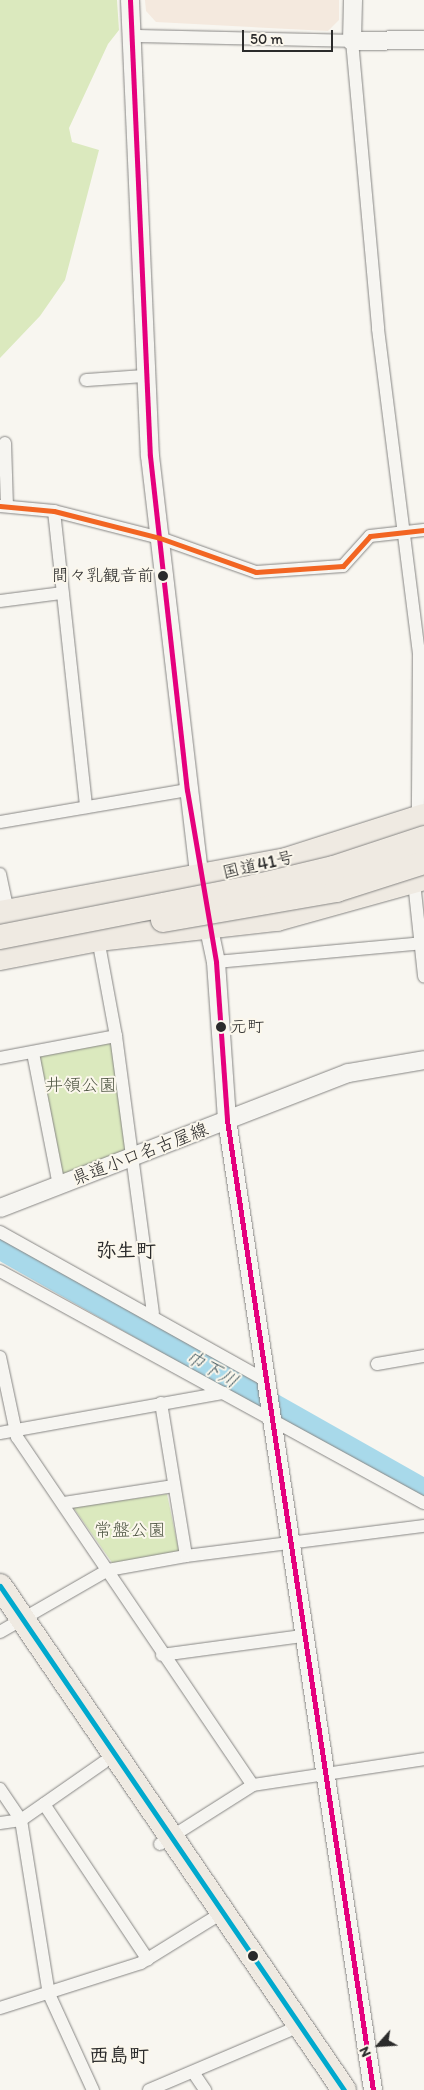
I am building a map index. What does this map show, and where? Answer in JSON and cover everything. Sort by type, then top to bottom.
[{"type":"highway","name":"国道41号","points":[[4,913],[200,878],[286,860],[422,824]]},
{"type":"highway","points":[[0,937],[254,887],[334,868],[422,824]]},
{"type":"highway","points":[[0,951],[145,923],[325,884],[424,851]]},
{"type":"highway","points":[[145,923],[259,906],[421,874]]},
{"type":"highway","points":[[0,958],[98,939],[276,919],[421,874]]},
{"type":"highway","points":[[0,1586],[9,1621],[104,1762],[166,1840],[212,1919],[328,2090]]},
{"type":"highway","points":[[9,1621],[344,2090]]},
{"type":"main road","points":[[130,0],[133,36],[145,376],[187,790],[208,927],[216,962],[227,1120],[302,1636],[373,2090]]},
{"type":"main road","points":[[353,0],[352,41],[424,40]]},
{"type":"main road","name":"県道小口名古屋線","points":[[0,1208],[348,1073],[424,1060]]},
{"type":"street","points":[[133,36],[352,41],[378,329],[407,531],[421,686],[422,824]]},
{"type":"street","points":[[86,380],[145,376]]},
{"type":"street","points":[[5,443],[3,506],[54,511],[160,538],[256,572],[342,566],[370,536],[424,530]]},
{"type":"street","points":[[54,511],[86,808]]},
{"type":"street","points":[[0,602],[62,593]]},
{"type":"street","points":[[0,822],[187,790]]},
{"type":"street","points":[[0,874],[4,913]]},
{"type":"street","points":[[421,874],[424,976]]},
{"type":"street","points":[[98,939],[116,1036],[153,1313]]},
{"type":"street","points":[[216,962],[423,943]]},
{"type":"street","points":[[0,1058],[116,1036]]},
{"type":"street","points":[[33,1053],[59,1185]]},
{"type":"street","points":[[0,1232],[153,1313],[265,1380]]},
{"type":"street","points":[[0,1271],[424,1503]]},
{"type":"street","points":[[377,1364],[424,1356]]},
{"type":"street","points":[[0,1357],[16,1430],[162,1655],[253,1785]]},
{"type":"street","points":[[0,1433],[223,1393]]},
{"type":"street","points":[[161,1403],[186,1556]]},
{"type":"street","points":[[64,1503],[174,1486]]},
{"type":"street","points":[[9,1621],[108,1570],[186,1556],[289,1545],[424,1526]]},
{"type":"street","points":[[162,1655],[302,1636]]},
{"type":"street","points":[[166,1840],[253,1785],[424,1759]]},
{"type":"street","points":[[0,1823],[21,1820],[104,1762]]},
{"type":"street","points":[[0,1789],[21,1820],[49,1994],[94,2090]]},
{"type":"street","points":[[44,1804],[148,1960]]},
{"type":"street","points":[[0,2008],[49,1994],[148,1960],[212,1919]]},
{"type":"street","points":[[150,2090],[288,2031]]},
{"type":"street","points":[[193,2072],[205,2090]]},
{"type":"shaded area","points":[[145,0],[339,0],[339,20],[328,31],[156,22],[146,11]]},
{"type":"green space","points":[[0,0],[117,0],[119,30],[108,44],[69,128],[72,142],[99,150],[65,280],[40,316],[0,358]]},
{"type":"green space","name":"井領公園","points":[[116,1036],[131,1148],[59,1185],[33,1053]]},
{"type":"green space","name":"常盤公園","points":[[167,1494],[179,1551],[113,1564],[73,1507]]},
{"type":"waterway","name":"巾下川","points":[[0,1249],[424,1489]]},
{"type":"transit line","points":[[130,0],[150,456],[187,790],[216,962],[227,1120],[373,2090]]},
{"type":"transit line","points":[[0,506],[54,511],[160,538],[256,572],[343,566],[370,536],[424,530]]},
{"type":"transit line","points":[[0,1586],[344,2090]]},
{"type":"place","name":"間々乳観音前","points":[[163,576]]},
{"type":"place","name":"元町","points":[[221,1027]]},
{"type":"district","name":"弥生町","points":[[126,1250]]},
{"type":"district","name":"西島町","points":[[119,2055]]}]
